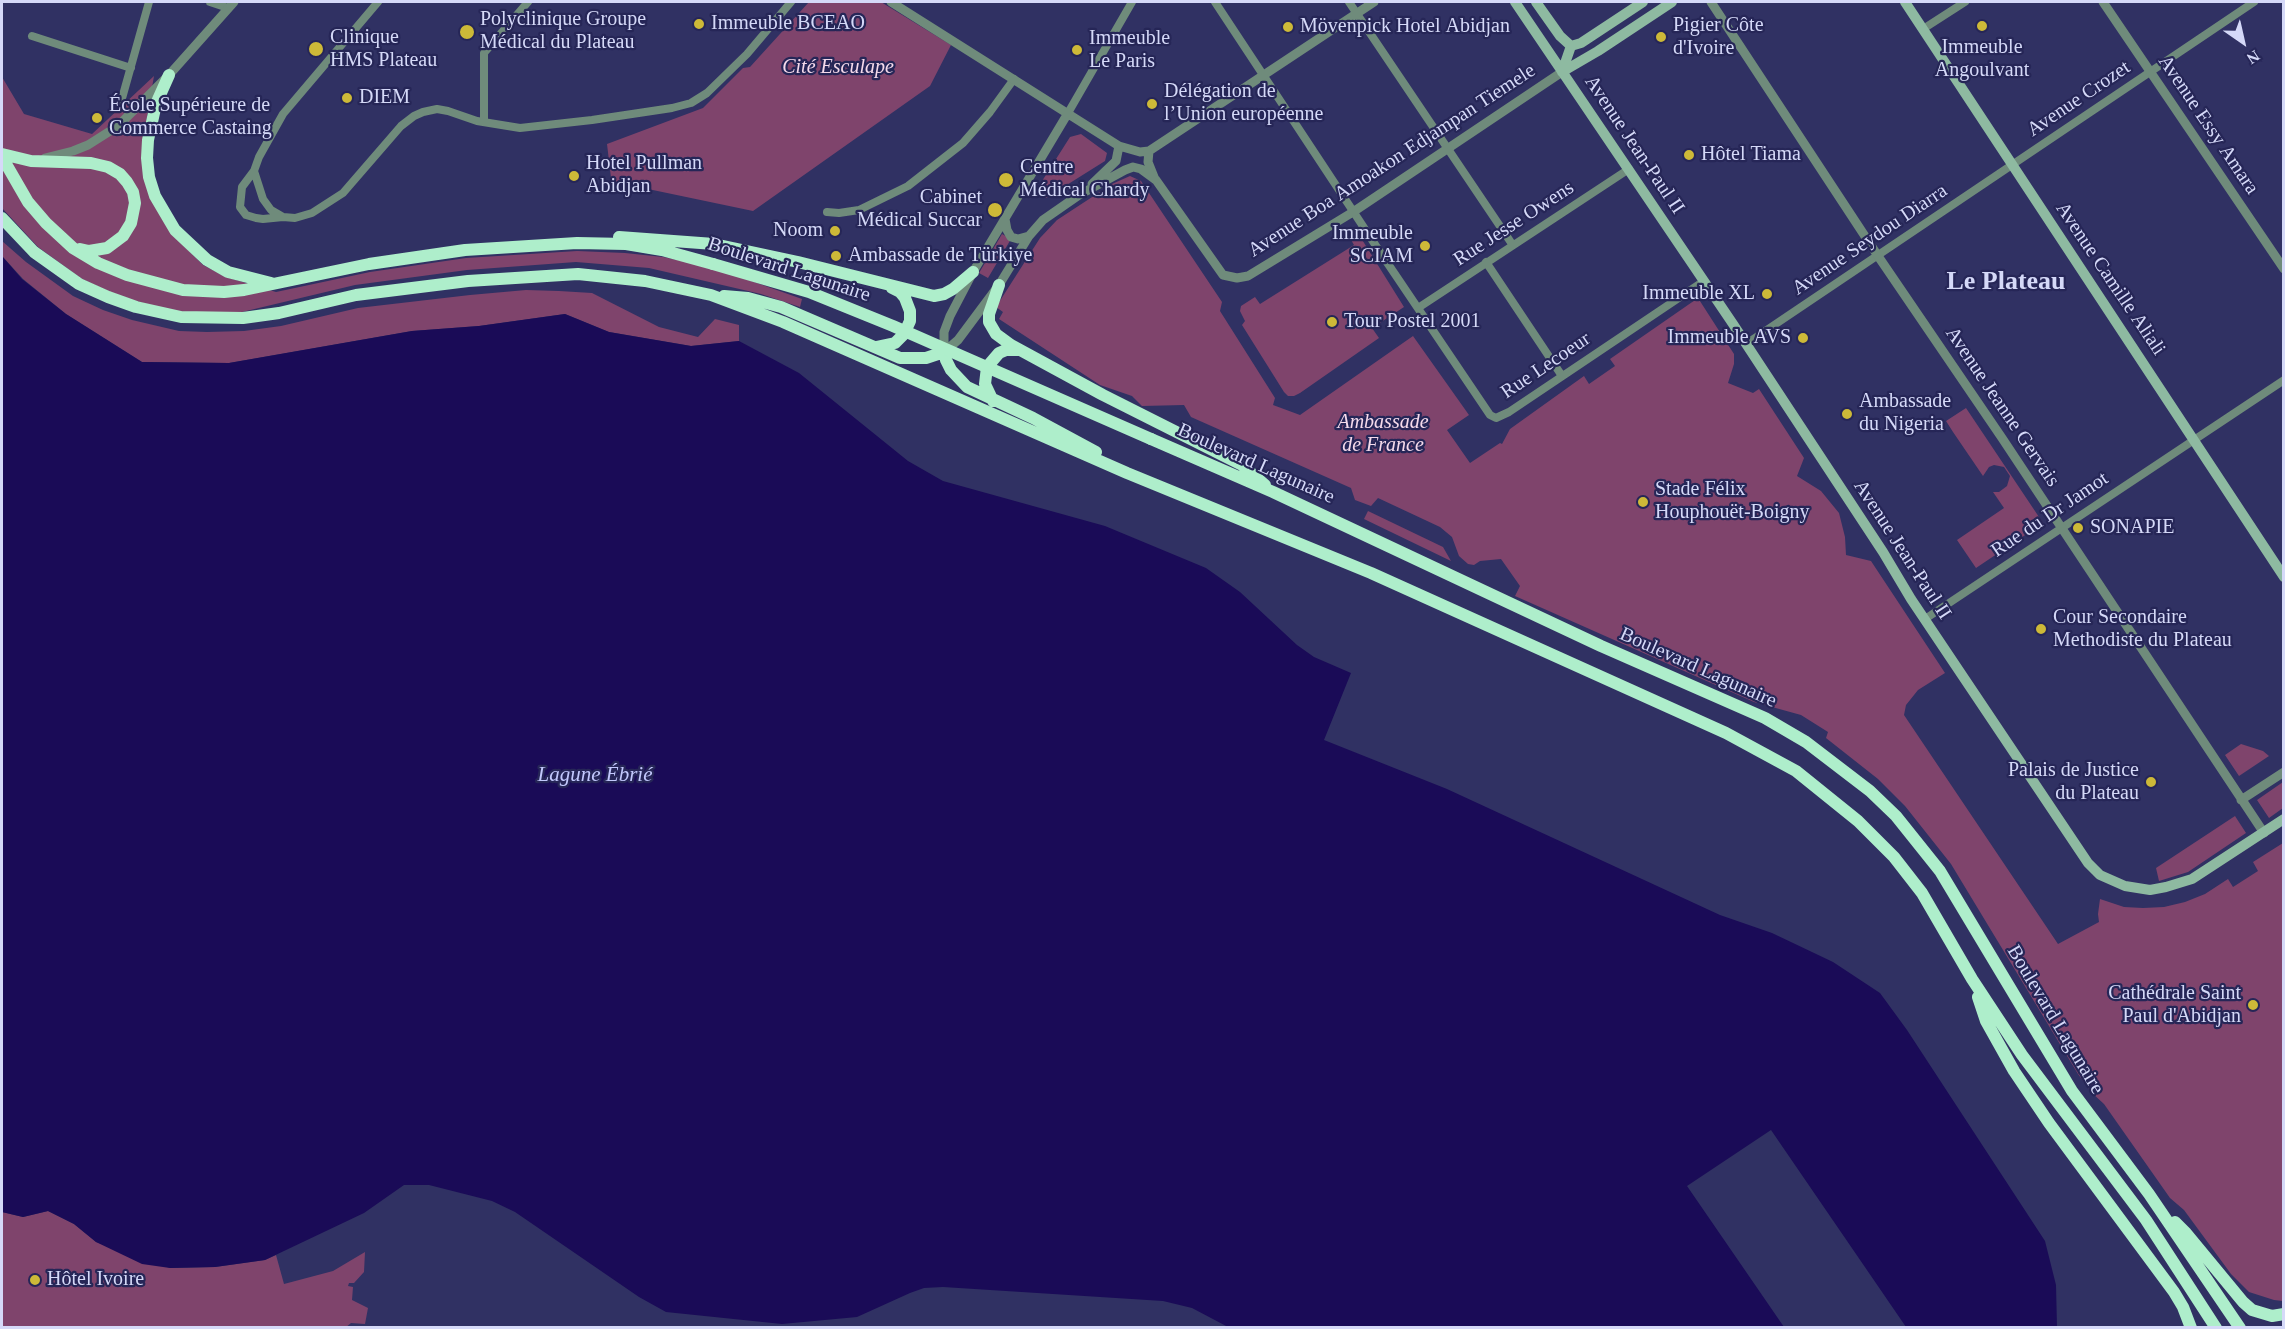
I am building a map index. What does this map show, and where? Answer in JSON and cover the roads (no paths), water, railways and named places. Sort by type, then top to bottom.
[{"type":"highway","points":[[170,75],[156,104],[148,140],[149,177],[155,196],[175,230],[207,260],[228,272],[275,284]]},
{"type":"highway","points":[[2,155],[31,160],[91,163],[108,167],[120,174],[133,192],[135,203],[131,223],[116,243],[97,251],[73,248]]},
{"type":"highway","name":"Boulevard Lagunaire","points":[[2,155],[11,175],[28,202],[46,223],[73,248],[98,263],[127,275],[183,290],[224,292],[275,284],[369,264],[465,250],[577,243],[626,244],[662,250],[809,292],[893,326],[1273,492],[1601,646],[1765,718],[1806,742],[1870,791],[1896,816],[1940,871],[2072,1091],[2150,1194],[2240,1328]]},
{"type":"highway","name":"Boulevard Lagunaire","points":[[2,218],[34,252],[79,284],[136,307],[181,317],[243,318],[279,313],[356,295],[468,281],[578,274],[645,281],[711,296],[783,322],[1127,473],[1371,573],[1726,733],[1796,771],[1858,821],[1894,858],[1922,893],[1972,979],[2022,1055],[2146,1220],[2216,1328]]},
{"type":"highway","points":[[465,250],[562,237],[667,239],[714,244],[798,262],[934,296],[953,289],[973,272]]},
{"type":"highway","points":[[872,346],[895,343],[904,334],[910,321],[908,304],[900,292],[878,283]]},
{"type":"highway","points":[[999,285],[992,301],[989,322],[996,334],[1020,350],[1103,395],[1242,465],[1273,492]]},
{"type":"highway","points":[[711,296],[748,297],[766,302],[819,322],[900,358],[914,359],[944,352],[946,360],[967,387],[1092,449],[1127,473]]},
{"type":"highway","points":[[993,401],[985,384],[987,367],[999,353],[1020,350]]},
{"type":"highway","points":[[1972,979],[1986,1021],[2014,1071],[2049,1123],[2174,1292],[2191,1328]]},
{"type":"highway","points":[[2150,1194],[2186,1233],[2242,1302],[2260,1314],[2272,1316],[2283,1314]]},
{"type":"main road","name":"Avenue Jean-Paul II","points":[[1515,2],[1746,344],[1877,542],[1924,619],[2088,863],[2100,875],[2141,890],[2177,884],[2192,879],[2283,819]]},
{"type":"main road","points":[[1536,2],[1560,36],[1571,46]]},
{"type":"main road","points":[[1562,72],[1571,46],[1590,37],[1643,2]]},
{"type":"main road","points":[[1562,72],[1672,2]]},
{"type":"main road","name":"Avenue Camille Aliali","points":[[1905,2],[2283,577]]},
{"type":"street","points":[[121,102],[150,2]]},
{"type":"street","points":[[210,2],[231,5]]},
{"type":"street","points":[[378,2],[283,114],[259,157],[254,171],[242,187],[240,207],[246,215],[263,219],[295,218],[312,213],[343,193],[401,126],[414,116],[436,109],[484,122],[520,128],[672,108],[691,103],[707,93],[747,54],[791,2]]},
{"type":"street","points":[[484,122],[484,52],[528,2]]},
{"type":"street","points":[[891,2],[1119,146],[1131,151],[1149,151],[1374,2]]},
{"type":"street","points":[[944,352],[946,324],[973,272],[1132,2]]},
{"type":"street","name":"Rue Lecoeur","points":[[1215,2],[1490,415],[1496,418],[1509,412],[1704,281]]},
{"type":"street","points":[[1348,2],[1512,244]]},
{"type":"street","name":"Avenue Jeanne Gervais","points":[[1711,2],[2264,833]]},
{"type":"street","points":[[1923,29],[1965,2]]},
{"type":"street","name":"Avenue Essy Amara","points":[[2103,2],[2283,269]]},
{"type":"street","name":"Avenue Crozet","points":[[2012,164],[2254,2]]},
{"type":"street","points":[[31,160],[73,151],[102,138],[134,112],[170,75],[231,5]]},
{"type":"street","points":[[32,36],[131,69]]},
{"type":"street","name":"Avenue Boa Amoakon Edjampan Tiemele","points":[[1156,180],[1223,275],[1237,278],[1248,276],[1353,212],[1562,72]]},
{"type":"street","points":[[827,212],[859,210],[908,186],[963,143],[1014,79]]},
{"type":"street","points":[[1079,195],[1116,161],[1119,146]]},
{"type":"street","points":[[1149,151],[1148,162],[1156,180]]},
{"type":"street","name":"Avenue Seydou Diarra","points":[[1746,344],[2012,164]]},
{"type":"street","points":[[944,352],[958,340],[999,285],[1029,236],[1053,212],[1079,195],[1133,167],[1141,169],[1156,180]]},
{"type":"street","name":"Rue Jesse Owens","points":[[1418,308],[1629,169]]},
{"type":"street","points":[[254,171],[263,199],[271,210],[283,217]]},
{"type":"street","points":[[1005,219],[1011,237],[1018,239],[1029,236]]},
{"type":"street","points":[[1486,262],[1562,376]]},
{"type":"street","name":"Rue du Dr Jamot","points":[[1924,619],[2283,380]]},
{"type":"street","points":[[2241,800],[2283,772]]},
{"type":"water","name":"Lagune Ébrié","points":[[2,256],[22,279],[66,314],[142,362],[229,363],[412,331],[479,326],[565,314],[609,332],[691,346],[739,341],[799,373],[908,461],[943,481],[1105,526],[1206,568],[1240,592],[1297,645],[1314,657],[1351,673],[1324,740],[1447,789],[1720,915],[1772,933],[1833,962],[1880,993],[1907,1030],[2045,1241],[2056,1285],[2057,1327],[1906,1327],[1771,1130],[1687,1186],[1784,1327],[1228,1327],[1192,1308],[1163,1301],[943,1287],[924,1288],[857,1317],[782,1324],[666,1312],[639,1297],[515,1212],[492,1201],[429,1185],[404,1185],[364,1213],[265,1260],[215,1267],[170,1268],[142,1264],[96,1242],[74,1224],[48,1211],[23,1217],[2,1212]]},
{"type":"place","name":"Immeuble BCEAO","points":[[699,24]]},
{"type":"place","name":"Immeuble Angoulvant","points":[[1982,26]]},
{"type":"place","name":"Mövenpick Hotel Abidjan","points":[[1288,27]]},
{"type":"place","name":"Polyclinique Groupe Médical du Plateau","points":[[467,32]]},
{"type":"place","name":"Pigier Côte d'Ivoire","points":[[1661,37]]},
{"type":"place","name":"Clinique HMS Plateau","points":[[316,49]]},
{"type":"place","name":"Immeuble Le Paris","points":[[1077,50]]},
{"type":"place","name":"DIEM","points":[[347,98]]},
{"type":"place","name":"Délégation de l’Union européenne","points":[[1152,104]]},
{"type":"place","name":"École Supérieure de Commerce Castaing","points":[[97,118]]},
{"type":"place","name":"Hôtel Tiama","points":[[1689,155]]},
{"type":"place","name":"Hotel Pullman Abidjan","points":[[574,176]]},
{"type":"place","name":"Centre Médical Chardy","points":[[1006,180]]},
{"type":"place","name":"Cabinet Médical Succar","points":[[995,210]]},
{"type":"place","name":"Noom","points":[[835,231]]},
{"type":"place","name":"Immeuble SCIAM","points":[[1425,246]]},
{"type":"place","name":"Ambassade de Türkiye","points":[[836,256]]},
{"type":"place","name":"Immeuble XL","points":[[1767,294]]},
{"type":"place","name":"Tour Postel 2001","points":[[1332,322]]},
{"type":"place","name":"Immeuble AVS","points":[[1803,338]]},
{"type":"place","name":"Ambassade du Nigeria","points":[[1847,414]]},
{"type":"place","name":"Stade Félix Houphouët-Boigny","points":[[1643,502]]},
{"type":"place","name":"SONAPIE","points":[[2078,528]]},
{"type":"place","name":"Cour Secondaire Methodiste du Plateau","points":[[2041,629]]},
{"type":"place","name":"Palais de Justice du Plateau","points":[[2151,782]]},
{"type":"place","name":"Cathédrale Saint Paul d'Abidjan","points":[[2253,1005]]},
{"type":"place","name":"Hôtel Ivoire","points":[[35,1280]]},
{"type":"district","name":"Le Plateau","points":[[2006,282]]},
{"type":"park label","name":"Cité Esculape","points":[[838,68]]},
{"type":"park label","name":"Ambassade de France","points":[[1383,434]]}]
